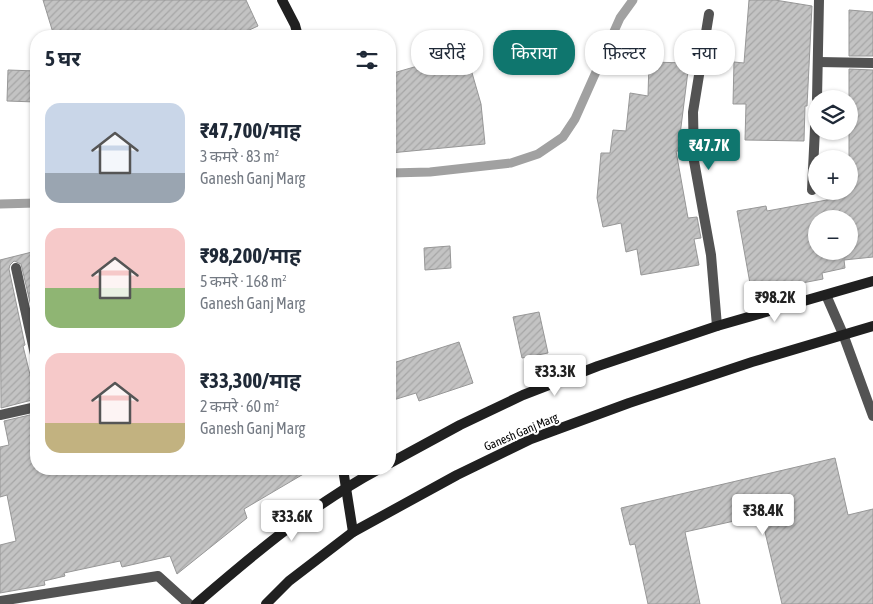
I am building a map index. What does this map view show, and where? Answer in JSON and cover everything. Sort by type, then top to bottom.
[{"type":"main road","points":[[282,0],[296,30]]},
{"type":"main road","points":[[396,460],[460,425],[523,395],[598,366],[717,326],[873,281]]},
{"type":"main road","name":"Ganesh Ganj Marg","points":[[266,604],[289,581],[353,532],[457,475],[531,439],[629,403],[752,362],[873,326]]},
{"type":"main road","points":[[344,475],[353,532]]},
{"type":"main road","points":[[196,604],[256,553],[346,487],[368,475]]},
{"type":"street","points":[[817,90],[819,0]]},
{"type":"street","points":[[709,14],[692,112],[694,161],[711,255],[717,326]]},
{"type":"street","points":[[819,62],[873,64]]},
{"type":"street","points":[[16,268],[30,332]]},
{"type":"street","points":[[826,295],[843,334],[873,416]]},
{"type":"street","points":[[0,415],[30,408]]},
{"type":"street","points":[[0,601],[158,576],[189,604]]},
{"type":"building","points":[[43,0],[246,0],[258,26],[249,30],[52,30]]},
{"type":"building","points":[[749,0],[775,0],[812,6],[804,141],[745,140],[746,104],[733,104],[735,62],[744,63]]},
{"type":"building","points":[[849,10],[873,12],[873,56],[849,56]]},
{"type":"building","points":[[664,62],[674,63],[674,75],[688,75],[678,151],[676,151],[688,218],[697,217],[701,238],[694,239],[699,265],[641,275],[637,249],[626,252],[621,223],[603,227],[597,198],[601,153],[610,153],[613,130],[626,131],[630,93],[648,96],[649,75],[664,75]]},
{"type":"building","points":[[411,68],[411,75],[473,75],[481,104],[485,144],[396,152],[396,72]]},
{"type":"building","points":[[849,69],[873,70],[873,257],[858,259],[858,210],[808,210],[808,260],[844,260],[845,268],[822,273],[823,279],[781,287],[782,295],[753,300],[737,211],[766,206],[767,211],[827,200],[858,200],[858,150],[849,150],[849,140],[858,140],[858,90],[849,90]]},
{"type":"building","points":[[8,70],[30,71],[30,102],[7,101]]},
{"type":"building","points":[[450,246],[451,268],[425,270],[424,248]]},
{"type":"building","points":[[30,252],[30,302],[21,264],[14,261],[9,269],[30,375],[30,401],[1,408],[0,260]]},
{"type":"building","points":[[539,312],[548,353],[522,358],[513,317]]},
{"type":"building","points":[[459,342],[473,383],[419,401],[416,393],[396,399],[396,362]]},
{"type":"building","points":[[30,415],[30,475],[302,475],[244,509],[247,518],[177,574],[170,556],[122,567],[120,561],[64,573],[65,576],[44,581],[45,585],[0,593],[0,545],[16,541],[7,495],[0,497],[0,447],[9,445],[4,421]]},
{"type":"building","points":[[835,458],[848,515],[873,509],[873,604],[782,604],[761,515],[685,532],[700,604],[648,604],[635,544],[630,545],[621,508]]},
{"type":"waterway","points":[[396,173],[430,172],[511,163],[538,154],[563,137],[575,119],[620,18],[633,0]]},
{"type":"waterway","points":[[0,204],[30,203]]}]
